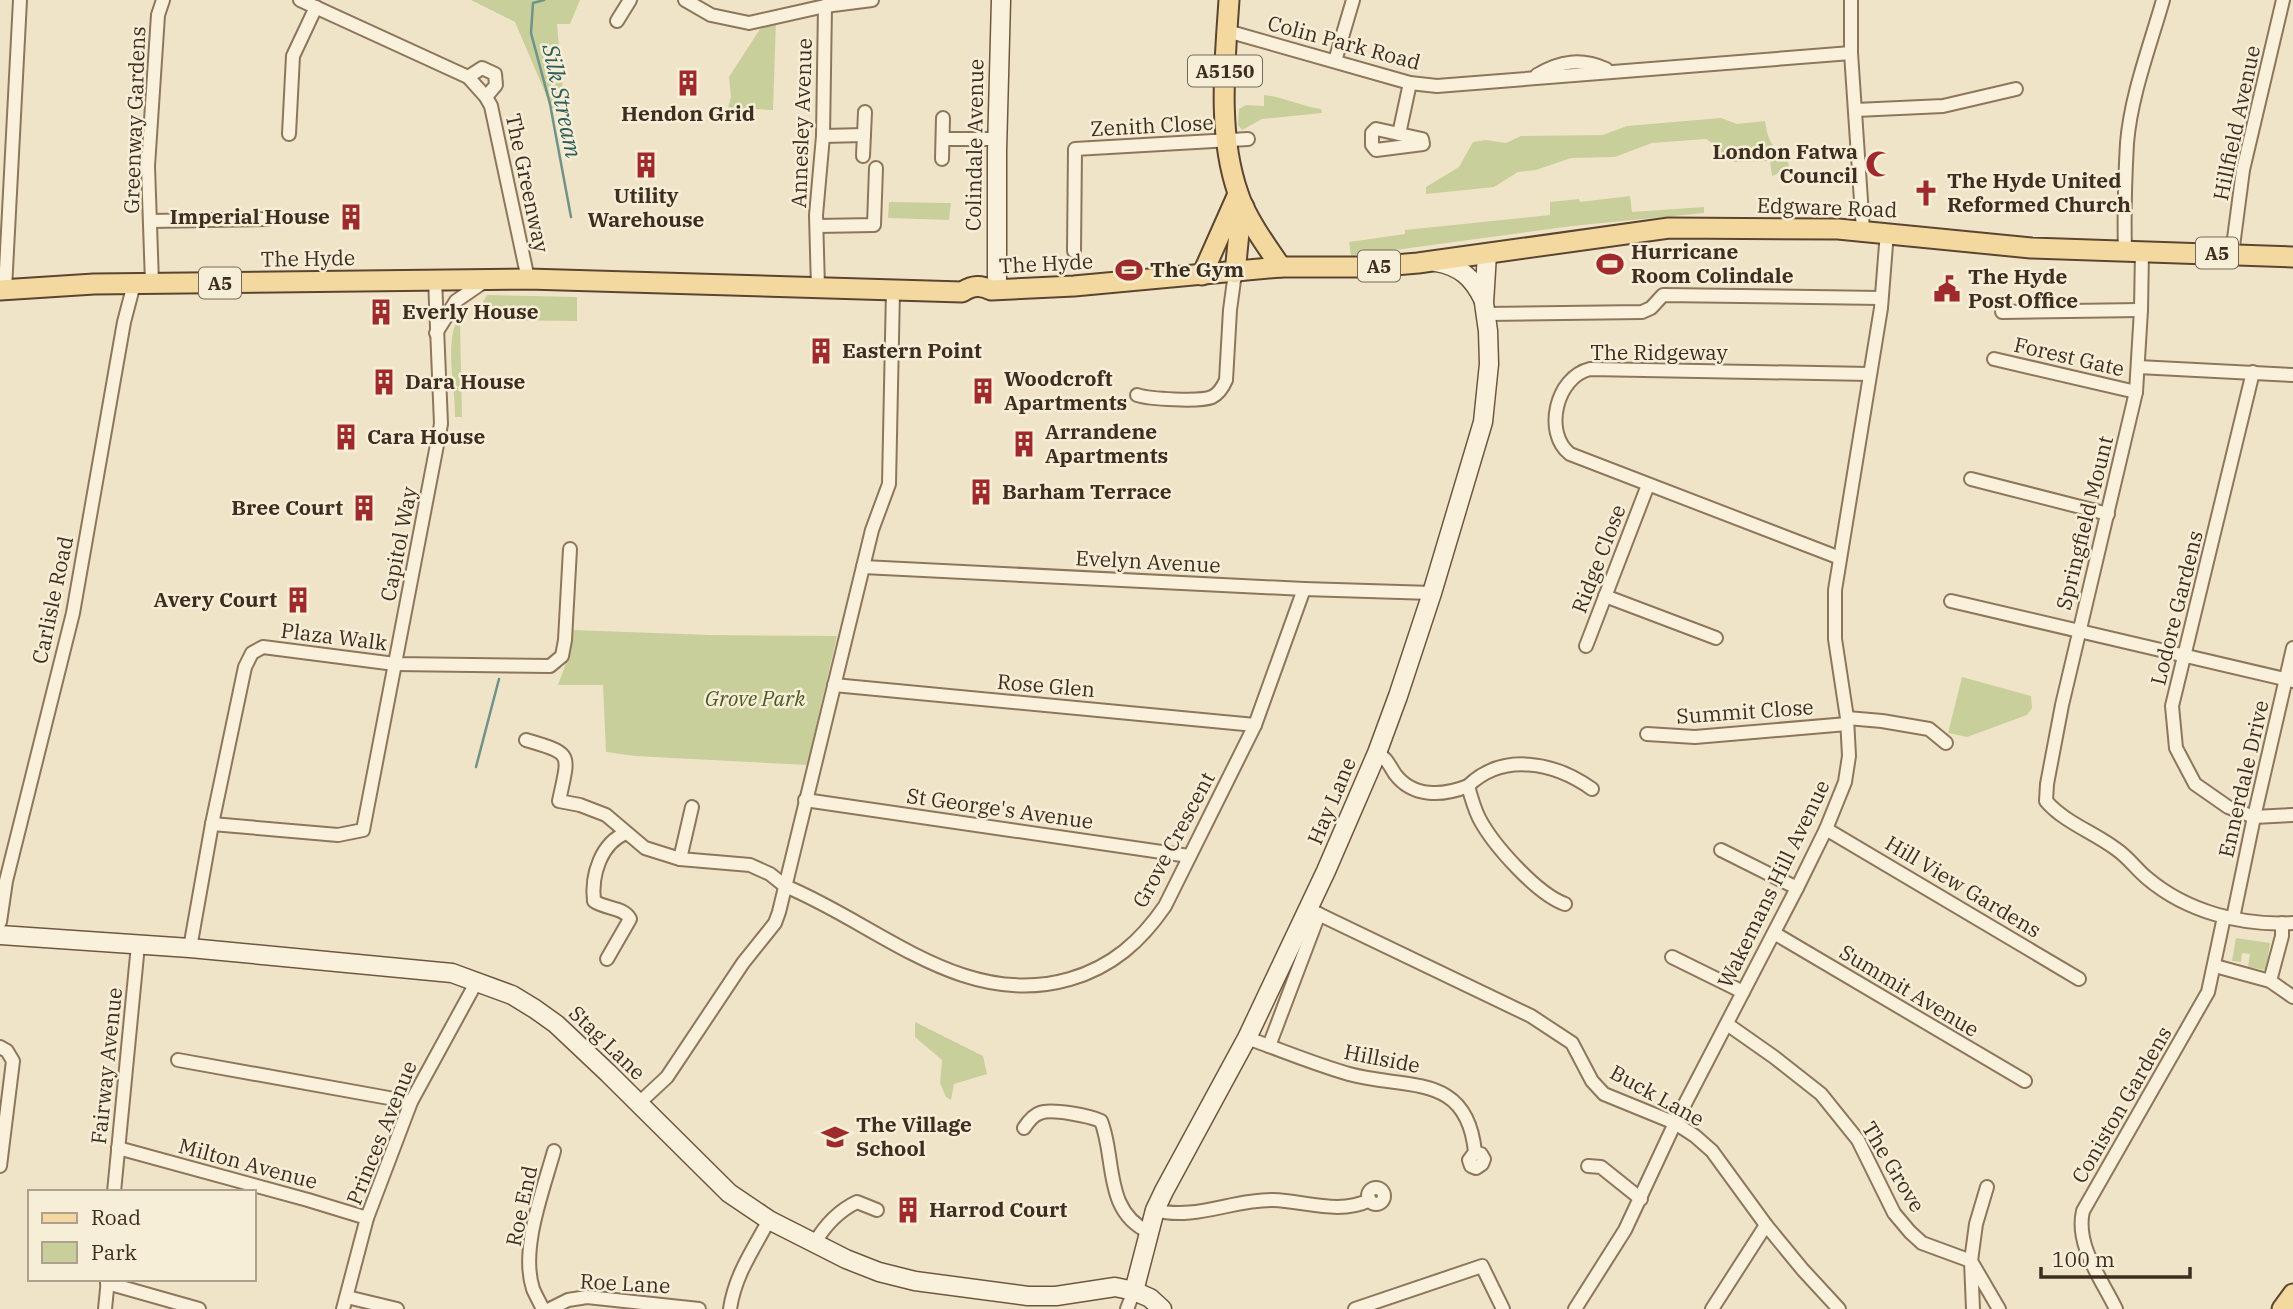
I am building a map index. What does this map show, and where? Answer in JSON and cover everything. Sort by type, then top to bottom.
[{"type":"main road","name":"A5150","points":[[1229,0],[1225,98],[1227,141],[1241,201],[1281,267]]},
{"type":"main road","points":[[1235,273],[1241,201]]},
{"type":"main road","points":[[1202,275],[1241,201]]},
{"type":"main road","name":"Edgware Road","points":[[1487,254],[1669,228],[1863,230],[2031,248],[2293,257]]},
{"type":"main road","name":"The Hyde","points":[[818,288],[962,292],[970,287],[982,286],[994,290],[1074,286],[1281,267],[1371,267],[1487,254]]},
{"type":"main road","name":"The Hyde","points":[[2,290],[143,284],[528,279]]},
{"type":"main road","name":"A5","points":[[528,279],[818,288]]},
{"type":"main road","points":[[2282,1309],[2293,1294]]},
{"type":"street","points":[[2,290],[20,0]]},
{"type":"street","name":"Greenway Gardens","points":[[143,284],[150,222],[148,166],[158,16],[163,0]]},
{"type":"street","name":"The Greenway","points":[[300,0],[468,77],[486,97],[491,106],[528,279]]},
{"type":"street","points":[[617,21],[629,0]]},
{"type":"street","points":[[685,0],[710,15],[749,23],[825,6],[872,0]]},
{"type":"street","name":"Colindale Avenue","points":[[994,290],[1001,0]]},
{"type":"street","points":[[1335,61],[1353,0]]},
{"type":"street","points":[[1851,0],[1851,53],[1863,230]]},
{"type":"street","name":"Springfield Mount","points":[[2163,0],[2137,89],[2127,142],[2124,216],[2133,252],[2141,310],[2136,392],[2078,632],[2046,800],[2055,811],[2118,850],[2157,885],[2198,908],[2228,918]]},
{"type":"street","name":"Hillfield Avenue","points":[[2232,254],[2243,170],[2283,0]]},
{"type":"street","name":"Annesley Avenue","points":[[818,288],[817,220],[824,136],[825,6]]},
{"type":"street","points":[[289,135],[293,56],[316,7]]},
{"type":"street","name":"Colin Park Road","points":[[1227,31],[1410,83],[1437,86],[1851,53]]},
{"type":"street","name":"The Greenway","points":[[468,77],[482,68],[495,74],[496,85],[486,97]]},
{"type":"street","points":[[1399,134],[1410,83]]},
{"type":"street","points":[[1856,110],[1943,106],[2016,89]]},
{"type":"street","points":[[863,156],[865,112]]},
{"type":"street","points":[[942,159],[943,118]]},
{"type":"street","points":[[824,136],[864,135]]},
{"type":"street","points":[[943,139],[998,139]]},
{"type":"street","name":"Zenith Close","points":[[1074,251],[1075,149],[1248,139]]},
{"type":"street","points":[[817,220],[874,225],[876,169]]},
{"type":"street","points":[[150,222],[268,219]]},
{"type":"street","name":"Wakemans Hill Avenue","points":[[1575,1309],[1625,1230],[1641,1199],[1675,1123],[1826,829],[1848,772],[1847,721],[1835,639],[1835,590],[1870,374],[1887,232]]},
{"type":"street","name":"Hay Lane","points":[[1134,1291],[1155,1210],[1313,912],[1377,753],[1432,593],[1483,422],[1489,363],[1485,308],[1487,254]]},
{"type":"street","name":"Hay Lane","points":[[1432,261],[1450,264],[1463,272],[1476,286],[1485,308]]},
{"type":"street","points":[[1137,395],[1200,399],[1212,397],[1221,390],[1226,380],[1235,273]]},
{"type":"street","name":"Capitol Way","points":[[212,824],[338,835],[363,830],[441,424],[435,279]]},
{"type":"street","points":[[436,333],[456,301],[488,279]]},
{"type":"street","name":"Carlisle Road","points":[[0,922],[6,881],[73,613],[124,322],[143,284]]},
{"type":"street","points":[[638,1104],[667,1077],[743,963],[775,923],[872,530],[889,484],[893,290]]},
{"type":"street","points":[[1485,308],[1642,312],[1663,295],[1881,298]]},
{"type":"street","points":[[2002,312],[2141,310]]},
{"type":"street","name":"Forest Gate","points":[[1994,359],[2136,392]]},
{"type":"street","points":[[2138,367],[2293,375]]},
{"type":"street","name":"The Ridgeway","points":[[1840,558],[1570,454],[1561,446],[1556,430],[1558,404],[1566,384],[1578,374],[1590,369],[1870,374]]},
{"type":"street","name":"Lodore Gardens","points":[[2253,372],[2172,706],[2176,748],[2195,784],[2228,807],[2253,817]]},
{"type":"street","points":[[1971,478],[2108,514]]},
{"type":"street","name":"Ridge Close","points":[[1586,646],[1648,485]]},
{"type":"street","name":"Plaza Walk","points":[[190,948],[212,824],[245,667],[256,649],[268,648],[395,664],[550,666],[562,656],[565,640],[570,549]]},
{"type":"street","name":"Evelyn Avenue","points":[[863,567],[1432,593]]},
{"type":"street","name":"Grove Crescent","points":[[526,740],[563,754],[566,769],[559,801],[580,805],[606,815],[645,848],[680,859],[750,865],[770,874],[785,886],[962,977],[996,985],[1028,986],[1079,977],[1102,967],[1138,941],[1173,892],[1255,725],[1304,589]]},
{"type":"street","points":[[1605,596],[1716,638]]},
{"type":"street","points":[[1951,600],[2290,680]]},
{"type":"street","name":"Ennerdale Drive","points":[[2228,918],[2290,680],[2293,649]]},
{"type":"street","name":"Rose Glen","points":[[834,685],[1255,725]]},
{"type":"street","name":"Summit Close","points":[[1647,734],[1695,737],[1847,721],[1929,729],[1946,743]]},
{"type":"street","points":[[1377,753],[1387,759],[1402,782],[1421,792],[1440,793],[1468,786],[1492,769],[1523,764],[1556,771],[1581,781],[1592,789]]},
{"type":"street","points":[[1468,786],[1480,819],[1517,867],[1541,890],[1566,904]]},
{"type":"street","name":"St George's Avenue","points":[[805,800],[1189,856]]},
{"type":"street","points":[[680,859],[692,807]]},
{"type":"street","points":[[2253,817],[2293,815]]},
{"type":"street","name":"Hill View Gardens","points":[[1826,829],[2079,979]]},
{"type":"street","points":[[607,959],[630,919],[624,912],[594,901],[593,892],[602,853],[617,837],[625,833]]},
{"type":"street","points":[[1721,850],[1797,888]]},
{"type":"street","points":[[1269,1046],[1313,912]]},
{"type":"street","name":"Buck Lane","points":[[1313,912],[1552,1028],[1572,1043],[1592,1081],[1604,1094],[1658,1114],[1675,1123],[1712,1151],[1766,1224],[1839,1309]]},
{"type":"street","points":[[2228,918],[2288,923],[2270,981]]},
{"type":"street","name":"Coniston Gardens","points":[[2116,1309],[2085,1246],[2081,1234],[2083,1211],[2198,1013],[2208,992],[2228,918]]},
{"type":"street","name":"Summit Avenue","points":[[1773,933],[2025,1081]]},
{"type":"street","name":"Stag Lane","points":[[0,935],[190,948],[452,973],[512,995],[556,1024],[726,1190],[769,1220],[814,1244],[879,1272],[925,1283],[1044,1297],[1098,1288],[1115,1287],[1134,1291]]},
{"type":"street","name":"Fairway Avenue","points":[[114,1190],[138,945]]},
{"type":"street","points":[[1672,957],[1743,992]]},
{"type":"street","points":[[2215,966],[2270,981],[2293,997]]},
{"type":"street","name":"Princes Avenue","points":[[345,1303],[367,1218],[411,1102],[477,981]]},
{"type":"street","name":"The Grove","points":[[1727,1024],[1821,1094],[1858,1140],[1894,1213],[1910,1232],[1922,1243],[1971,1261]]},
{"type":"street","name":"Hillside","points":[[1247,1038],[1353,1075],[1432,1088],[1450,1098],[1463,1111],[1471,1123],[1475,1152]]},
{"type":"street","points":[[0,1047],[7,1051],[13,1061],[0,1166]]},
{"type":"street","points":[[178,1060],[411,1102]]},
{"type":"street","points":[[1024,1128],[1033,1117],[1042,1112],[1065,1113],[1101,1121],[1110,1172],[1120,1201],[1133,1224],[1149,1232]]},
{"type":"street","name":"Milton Avenue","points":[[118,1148],[367,1218]]},
{"type":"street","name":"Roe End","points":[[543,1309],[533,1288],[530,1243],[554,1151]]},
{"type":"street","points":[[1588,1166],[1601,1167],[1641,1199]]},
{"type":"street","points":[[1973,1309],[1971,1261],[1976,1224],[1987,1187]]},
{"type":"street","points":[[1155,1210],[1180,1214],[1274,1200],[1341,1207],[1370,1200]]},
{"type":"street","points":[[814,1244],[826,1223],[839,1216],[848,1206],[857,1202],[877,1210]]},
{"type":"street","points":[[730,1309],[732,1294],[744,1261],[769,1220]]},
{"type":"street","points":[[1712,1309],[1766,1224]]},
{"type":"street","points":[[1971,1261],[1999,1309]]},
{"type":"street","points":[[1355,1309],[1482,1266],[1503,1309]]},
{"type":"street","points":[[105,1309],[107,1281],[199,1309]]},
{"type":"street","points":[[1127,1309],[1134,1291],[1150,1298],[1162,1309]]},
{"type":"street","name":"Roe Lane","points":[[550,1309],[568,1300],[587,1297],[699,1309]]},
{"type":"street","points":[[345,1303],[397,1309]]},
{"type":"green space","points":[[471,0],[580,0],[570,24],[557,24],[565,113],[556,114],[550,104],[515,22]]},
{"type":"green space","points":[[776,21],[773,110],[728,108],[731,97],[729,77],[760,29]]},
{"type":"green space","points":[[1264,95],[1321,109],[1322,113],[1262,119],[1242,130],[1238,125],[1239,109],[1246,105],[1264,106]]},
{"type":"green space","points":[[1721,118],[1737,124],[1765,121],[1771,142],[1787,156],[1789,166],[1772,176],[1770,161],[1735,162],[1718,157],[1712,143],[1706,139],[1652,143],[1615,157],[1571,158],[1536,170],[1518,172],[1494,187],[1426,194],[1426,187],[1459,167],[1473,142],[1486,140],[1506,143],[1521,136],[1603,135],[1627,126]]},
{"type":"green space","points":[[1630,196],[1632,212],[1704,207],[1704,213],[1572,226],[1351,256],[1349,242],[1405,234],[1405,230],[1550,215],[1550,202],[1579,199],[1580,202]]},
{"type":"green space","points":[[889,202],[951,203],[949,220],[888,218]]},
{"type":"green space","points":[[487,295],[577,297],[577,321],[473,320]]},
{"type":"green space","points":[[464,309],[466,311],[460,320],[462,417],[455,417],[451,346],[457,320]]},
{"type":"green space","name":"Grove Park","points":[[572,630],[837,636],[807,765],[635,756],[606,752],[603,685],[558,685],[567,660]]},
{"type":"green space","points":[[1962,677],[2031,696],[2032,708],[2027,715],[1967,737],[1948,733]]},
{"type":"green space","points":[[2236,938],[2270,943],[2266,970],[2248,967],[2250,954],[2242,953],[2241,962],[2232,961]]},
{"type":"green space","points":[[915,1022],[983,1056],[987,1074],[954,1084],[951,1100],[946,1097],[940,1083],[942,1060],[915,1037]]},
{"type":"waterway","name":"Silk Stream","points":[[544,0],[533,3],[531,33],[550,104],[571,217]]},
{"type":"waterway","points":[[476,767],[499,679]]},
{"type":"place","name":"Hendon Grid","points":[[688,83]]},
{"type":"place","name":"London Fatwa Council","points":[[1879,164]]},
{"type":"place","name":"Utility Warehouse","points":[[646,165]]},
{"type":"place","name":"The Hyde United Reformed Church","points":[[1926,193]]},
{"type":"place","name":"Imperial House","points":[[351,217]]},
{"type":"place","name":"Hurricane Room Colindale","points":[[1610,264]]},
{"type":"place","name":"The Gym","points":[[1129,270]]},
{"type":"place","name":"The Hyde Post Office","points":[[1947,289]]},
{"type":"place","name":"Everly House","points":[[381,312]]},
{"type":"place","name":"Eastern Point","points":[[821,351]]},
{"type":"place","name":"Dara House","points":[[384,382]]},
{"type":"place","name":"Woodcroft Apartments","points":[[983,391]]},
{"type":"place","name":"Cara House","points":[[346,437]]},
{"type":"place","name":"Arrandene Apartments","points":[[1024,444]]},
{"type":"place","name":"Barham Terrace","points":[[981,492]]},
{"type":"place","name":"Bree Court","points":[[364,508]]},
{"type":"place","name":"Avery Court","points":[[298,600]]},
{"type":"place","name":"The Village School","points":[[835,1137]]},
{"type":"place","name":"Harrod Court","points":[[908,1210]]}]
